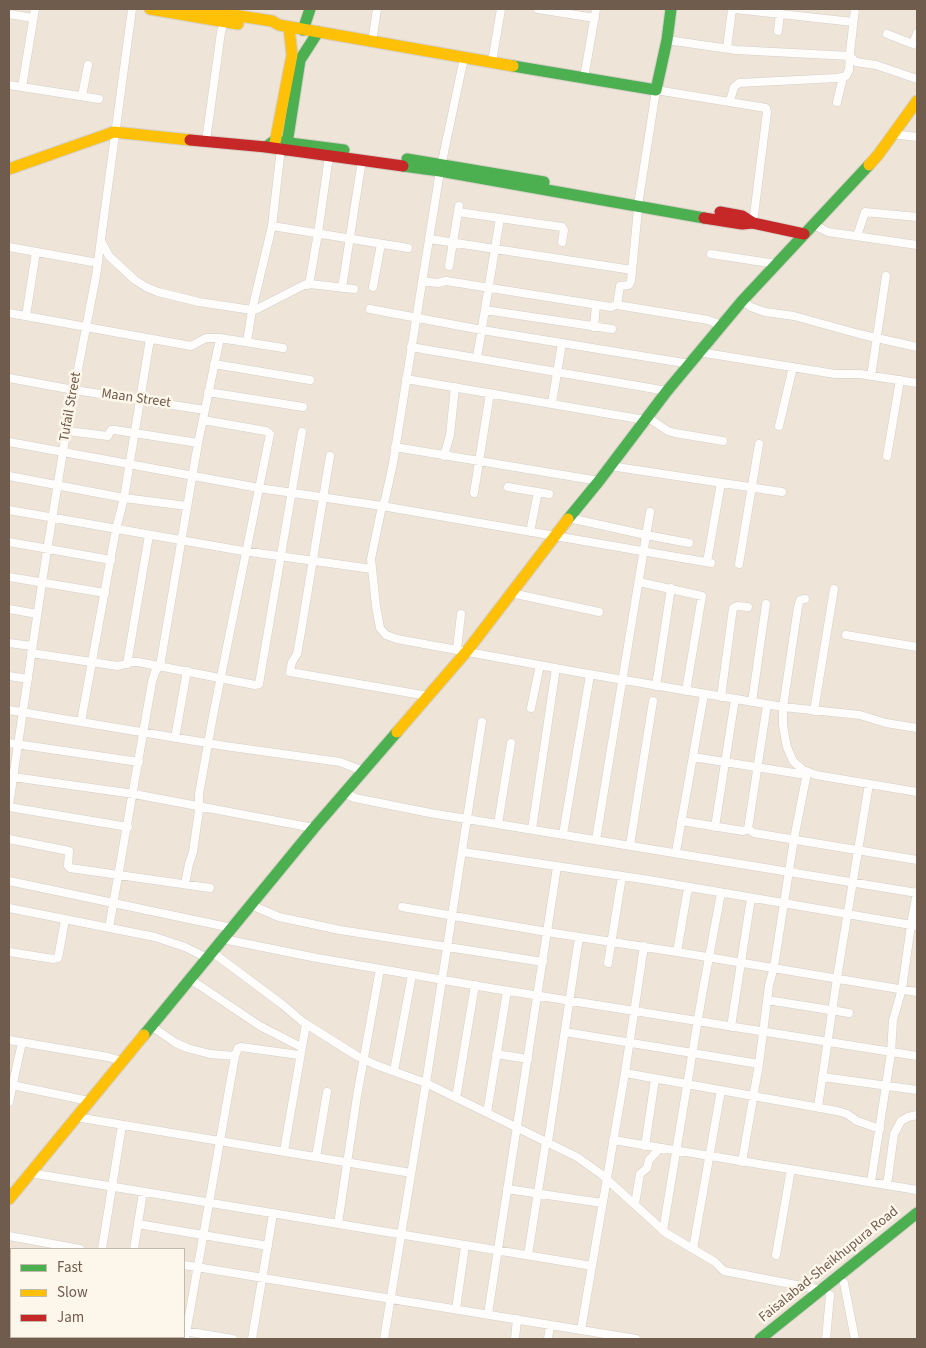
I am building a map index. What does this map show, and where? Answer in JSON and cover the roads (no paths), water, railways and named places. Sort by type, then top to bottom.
[{"type":"main road","points":[[150,9],[225,15]]},
{"type":"main road","points":[[195,9],[272,22],[303,30],[656,90],[667,40],[671,9]]},
{"type":"main road","points":[[303,30],[310,9]]},
{"type":"main road","points":[[278,148],[292,55],[284,26]]},
{"type":"main road","points":[[278,148],[300,60],[318,32]]},
{"type":"main road","points":[[9,1199],[314,828],[428,696],[462,650],[511,593],[554,536],[599,482],[667,391],[721,325],[878,154],[917,101]]},
{"type":"main road","points":[[9,169],[114,132],[278,148],[441,167],[638,203],[742,216],[753,223],[804,234]]},
{"type":"main road","points":[[278,148],[362,160],[441,167]]},
{"type":"main road","name":"Faisalabad-Sheikhupura Road","points":[[774,1339],[917,1213]]},
{"type":"main road","name":"Faisalabad-Sheikhupura Road","points":[[760,1339],[826,1292],[844,1283],[917,1224]]},
{"type":"street","points":[[22,87],[35,9]]},
{"type":"street","name":"Tufail Street","points":[[9,806],[12,774],[66,431],[98,263],[114,132],[132,9]]},
{"type":"street","points":[[372,42],[377,9]]},
{"type":"street","points":[[492,62],[501,9]]},
{"type":"street","points":[[538,9],[595,18]]},
{"type":"street","points":[[584,78],[596,9]]},
{"type":"street","points":[[727,48],[734,9],[853,22]]},
{"type":"street","points":[[837,102],[843,78],[849,73],[855,9]]},
{"type":"street","points":[[9,14],[33,18]]},
{"type":"street","points":[[778,30],[780,14]]},
{"type":"street","points":[[206,141],[225,15]]},
{"type":"street","points":[[887,34],[913,44],[917,33]]},
{"type":"street","points":[[667,40],[727,48],[850,56],[856,62],[876,65],[917,79]]},
{"type":"street","points":[[464,58],[441,167],[389,484],[382,506],[371,559],[378,623],[382,632],[397,639],[623,681],[814,712],[860,715],[886,723],[917,728]]},
{"type":"street","points":[[82,96],[88,65]]},
{"type":"street","points":[[730,101],[734,87],[738,83],[843,78]]},
{"type":"street","points":[[9,85],[98,99]]},
{"type":"street","points":[[617,305],[620,286],[630,283],[638,203],[656,90],[762,106],[767,110],[753,223]]},
{"type":"street","points":[[892,134],[917,137]]},
{"type":"street","points":[[247,342],[252,310],[272,226],[278,148]]},
{"type":"street","points":[[308,285],[318,233],[329,156]]},
{"type":"street","points":[[342,288],[362,160]]},
{"type":"street","points":[[449,266],[458,209],[500,218],[562,227],[564,230],[562,242]]},
{"type":"street","points":[[857,236],[865,212],[917,217]]},
{"type":"street","points":[[478,358],[500,218]]},
{"type":"street","points":[[814,225],[828,232],[917,245]]},
{"type":"street","points":[[272,226],[408,248]]},
{"type":"street","points":[[430,238],[632,270]]},
{"type":"street","points":[[101,241],[109,256],[135,280],[146,287],[175,297],[199,302],[252,310],[308,285],[354,289]]},
{"type":"street","points":[[373,287],[381,244]]},
{"type":"street","points":[[9,247],[98,263]]},
{"type":"street","points":[[26,316],[36,252]]},
{"type":"street","points":[[711,254],[776,264]]},
{"type":"street","points":[[871,376],[886,276]]},
{"type":"street","points":[[422,281],[438,283],[446,281],[611,307],[617,305],[708,320],[721,325]]},
{"type":"street","points":[[742,301],[751,308],[765,312],[794,316],[917,347]]},
{"type":"street","points":[[594,327],[596,304]]},
{"type":"street","points":[[370,309],[482,330],[690,364]]},
{"type":"street","points":[[485,310],[612,329]]},
{"type":"street","points":[[9,313],[191,346],[206,338],[220,338],[283,348]]},
{"type":"street","points":[[109,928],[154,672],[160,666],[198,443],[220,338]]},
{"type":"street","points":[[81,722],[116,529],[124,498],[150,339]]},
{"type":"street","points":[[552,403],[562,343]]},
{"type":"street","points":[[411,347],[667,391]]},
{"type":"street","points":[[699,352],[835,374],[871,376],[917,382]]},
{"type":"street","points":[[214,364],[310,380]]},
{"type":"street","points":[[779,426],[793,367]]},
{"type":"street","name":"Maan Street","points":[[9,378],[205,410]]},
{"type":"street","points":[[406,379],[646,418],[668,431],[723,441]]},
{"type":"street","points":[[887,456],[900,380]]},
{"type":"street","points":[[444,456],[450,435],[455,387]]},
{"type":"street","points":[[208,392],[303,407]]},
{"type":"street","points":[[474,493],[490,393]]},
{"type":"street","points":[[185,884],[193,852],[199,794],[270,432],[203,420]]},
{"type":"street","points":[[66,431],[108,436],[113,430],[198,443]]},
{"type":"street","points":[[9,643],[32,650],[92,662],[118,666],[138,662],[255,685],[259,684],[302,432]]},
{"type":"street","points":[[9,442],[259,488],[382,506],[709,562],[721,483]]},
{"type":"street","points":[[738,564],[759,444]]},
{"type":"street","points":[[395,447],[599,482]]},
{"type":"street","points":[[330,456],[297,654],[292,662],[290,672],[428,696]]},
{"type":"street","points":[[610,466],[782,492]]},
{"type":"street","points":[[9,476],[124,498],[187,506]]},
{"type":"street","points":[[508,487],[549,494]]},
{"type":"street","points":[[530,532],[538,492]]},
{"type":"street","points":[[9,510],[247,552],[372,569]]},
{"type":"street","points":[[596,840],[650,512]]},
{"type":"street","points":[[569,518],[689,543]]},
{"type":"street","points":[[127,664],[149,535]]},
{"type":"street","points":[[9,542],[111,560]]},
{"type":"street","points":[[9,577],[105,593]]},
{"type":"street","points":[[639,582],[701,595],[702,597],[686,691]]},
{"type":"street","points":[[656,686],[671,588]]},
{"type":"street","points":[[814,712],[834,589]]},
{"type":"street","points":[[511,593],[599,612]]},
{"type":"street","points":[[805,599],[800,600],[798,607],[783,707],[783,725],[787,747],[793,761],[807,773]]},
{"type":"street","points":[[752,702],[766,604]]},
{"type":"street","points":[[721,697],[733,608],[737,606],[748,607]]},
{"type":"street","points":[[9,609],[37,614]]},
{"type":"street","points":[[461,614],[462,650]]},
{"type":"street","points":[[846,635],[917,647]]},
{"type":"street","points":[[531,708],[540,665]]},
{"type":"street","points":[[532,829],[556,668]]},
{"type":"street","points":[[175,738],[187,672]]},
{"type":"street","points":[[563,834],[590,675]]},
{"type":"street","points":[[9,676],[28,679]]},
{"type":"street","points":[[676,852],[704,694]]},
{"type":"street","points":[[715,827],[735,699]]},
{"type":"street","points":[[630,845],[653,701]]},
{"type":"street","points":[[748,830],[767,705]]},
{"type":"street","points":[[9,710],[209,744],[340,762],[363,771]]},
{"type":"street","points":[[384,1339],[463,852],[482,722]]},
{"type":"street","points":[[9,743],[139,762]]},
{"type":"street","points":[[498,824],[511,743]]},
{"type":"street","points":[[693,758],[803,774],[807,773],[917,792]]},
{"type":"street","points":[[742,1162],[759,1064],[771,974],[774,968],[794,839],[807,773]]},
{"type":"street","points":[[12,774],[134,794],[314,828]]},
{"type":"street","points":[[818,1107],[868,784]]},
{"type":"street","points":[[344,793],[355,798],[498,824],[917,893],[914,926],[902,989],[893,1020],[887,1085],[871,1182]]},
{"type":"street","points":[[9,806],[128,827]]},
{"type":"street","points":[[681,821],[743,831],[748,830],[754,833],[917,860]]},
{"type":"street","points":[[9,839],[69,852],[68,864],[70,868],[210,888]]},
{"type":"street","points":[[463,852],[557,868],[622,876],[914,926]]},
{"type":"street","points":[[488,1314],[557,868]]},
{"type":"street","points":[[608,963],[622,876]]},
{"type":"street","points":[[9,881],[232,928]]},
{"type":"street","points":[[677,952],[688,888]]},
{"type":"street","points":[[663,1231],[721,893]]},
{"type":"street","points":[[731,1027],[751,898]]},
{"type":"street","points":[[251,905],[279,917],[340,930],[543,962]]},
{"type":"street","points":[[402,907],[917,992]]},
{"type":"street","points":[[9,908],[155,938],[209,955],[283,1005],[306,1024],[364,1059],[426,1083],[577,1157],[606,1179],[663,1231],[718,1264],[726,1272],[826,1292],[826,1339]]},
{"type":"street","points":[[9,952],[53,959],[58,958],[65,920]]},
{"type":"street","points":[[528,1255],[579,937]]},
{"type":"street","points":[[223,938],[412,975],[763,1033],[917,1056]]},
{"type":"street","points":[[581,1330],[625,1073],[644,946]]},
{"type":"street","points":[[338,1224],[380,969]]},
{"type":"street","points":[[394,1072],[412,975]]},
{"type":"street","points":[[190,979],[300,1051]]},
{"type":"street","points":[[456,1098],[475,985]]},
{"type":"street","points":[[487,1113],[507,991]]},
{"type":"street","points":[[767,1000],[849,1013]]},
{"type":"street","points":[[284,1152],[306,1024]]},
{"type":"street","points":[[151,1026],[187,1048],[210,1054],[235,1056]]},
{"type":"street","points":[[565,1032],[759,1064]]},
{"type":"street","points":[[9,1040],[122,1061]]},
{"type":"street","points":[[9,1102],[22,1042]]},
{"type":"street","points":[[233,1339],[185,1334],[235,1056],[238,1048],[241,1046],[300,1051]]},
{"type":"street","points":[[496,1054],[528,1059]]},
{"type":"street","points":[[625,1073],[841,1112],[856,1121],[880,1129]]},
{"type":"street","points":[[823,1077],[917,1090]]},
{"type":"street","points":[[645,1146],[655,1079]]},
{"type":"street","points":[[12,1085],[90,1101]]},
{"type":"street","points":[[693,1248],[721,1090]]},
{"type":"street","points":[[316,1157],[326,1092]]},
{"type":"street","points":[[887,1185],[892,1139],[897,1128],[905,1118],[917,1115]]},
{"type":"street","points":[[76,1117],[411,1173]]},
{"type":"street","points":[[102,1248],[122,1125]]},
{"type":"street","points":[[613,1140],[917,1190]]},
{"type":"street","points":[[635,1204],[640,1174],[647,1168],[649,1160],[660,1148]]},
{"type":"street","points":[[776,1254],[791,1169]]},
{"type":"street","points":[[30,1174],[592,1266]]},
{"type":"street","points":[[508,1189],[602,1203]]},
{"type":"street","points":[[134,1248],[143,1192]]},
{"type":"street","points":[[252,1339],[273,1214]]},
{"type":"street","points":[[138,1224],[268,1246]]},
{"type":"street","points":[[9,1236],[70,1248]]},
{"type":"street","points":[[456,1309],[465,1246]]},
{"type":"street","points":[[185,1265],[636,1339]]},
{"type":"street","points":[[844,1283],[855,1339]]},
{"type":"street","points":[[514,1339],[517,1319]]},
{"type":"street","points":[[548,1339],[550,1325]]}]
